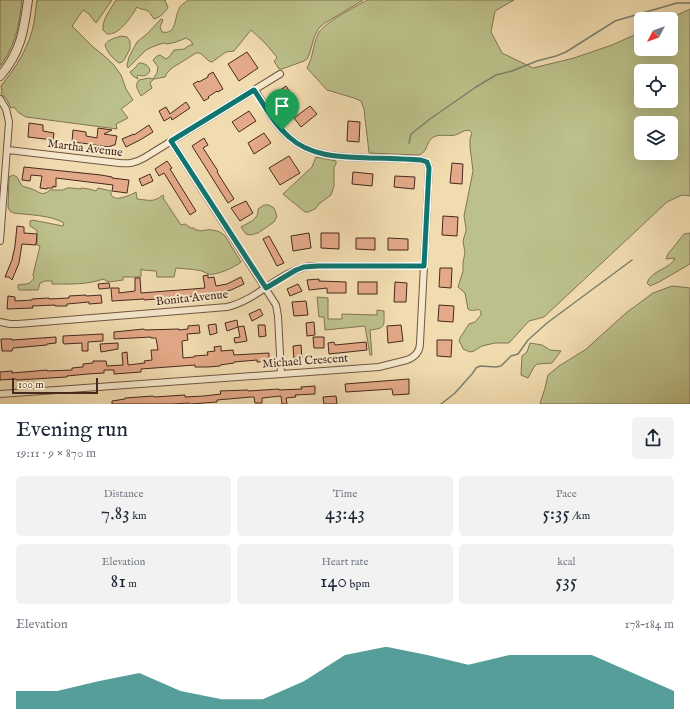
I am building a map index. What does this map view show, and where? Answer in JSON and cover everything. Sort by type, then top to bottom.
[{"type":"street","points":[[0,76],[12,60],[21,42],[28,0]]},
{"type":"street","name":"Martha Avenue","points":[[8,150],[129,164],[134,163],[280,74]]},
{"type":"street","name":"Michael Crescent","points":[[0,394],[379,367],[410,359],[419,351],[429,168],[427,162],[421,160],[336,156],[317,153],[307,149],[282,130],[254,90]]},
{"type":"street","points":[[0,99],[9,118],[8,150],[0,241]]},
{"type":"street","points":[[171,141],[274,301],[278,311],[281,374]]},
{"type":"street","name":"Bonita Avenue","points":[[0,322],[18,324],[222,308],[239,303],[296,270],[304,267],[424,266]]},
{"type":"green space","points":[[0,0],[22,0],[16,34],[10,50],[0,66]]},
{"type":"green space","points":[[37,0],[112,0],[96,23],[89,14],[83,10],[72,26],[113,64],[121,75],[126,89],[133,100],[121,109],[128,118],[116,124],[117,129],[26,117],[19,113],[14,107],[11,108],[1,93],[1,86],[17,64],[26,48],[32,31]]},
{"type":"green space","points":[[116,0],[166,0],[165,1],[168,7],[166,11],[154,19],[148,11],[137,7],[121,29],[112,34],[107,34],[103,30],[104,22]]},
{"type":"green space","points":[[188,0],[363,0],[319,28],[315,35],[309,55],[304,61],[279,69],[274,61],[277,58],[276,56],[251,30],[234,51],[226,52],[212,62],[200,53],[196,53],[172,68],[165,77],[154,79],[150,83],[152,88],[141,96],[137,88],[137,84],[139,80],[149,78],[153,79],[157,73],[158,67],[153,60],[157,56],[160,55],[166,59],[174,50],[184,49],[190,45],[193,45],[191,41],[186,38],[167,44],[163,43],[146,50],[128,68],[127,65],[129,57],[137,42],[161,19],[163,20],[160,27],[162,32],[170,31],[173,28],[181,5]]},
{"type":"green space","points":[[367,0],[514,0],[495,11],[491,32],[502,53],[533,68],[574,58],[612,45],[634,35],[634,56],[678,56],[678,15],[690,9],[690,196],[682,195],[667,202],[544,317],[529,321],[509,343],[495,343],[482,346],[470,352],[463,349],[459,342],[460,338],[469,324],[475,322],[481,315],[480,310],[468,309],[465,293],[458,287],[463,271],[465,253],[463,241],[466,228],[464,216],[473,171],[470,147],[472,133],[467,130],[455,135],[436,136],[430,140],[425,150],[419,155],[369,153],[364,109],[361,101],[327,90],[307,68],[311,60],[318,34],[326,25]]},
{"type":"green space","points":[[121,36],[127,37],[130,41],[130,49],[124,60],[119,63],[110,55],[105,45],[110,40]]},
{"type":"green space","points":[[139,63],[143,63],[149,67],[150,71],[145,76],[138,75],[138,79],[130,72]]},
{"type":"green space","points":[[316,157],[336,161],[334,167],[334,186],[331,195],[315,209],[305,212],[283,194],[312,167]]},
{"type":"green space","points":[[13,175],[17,177],[22,186],[43,194],[50,190],[63,190],[67,188],[81,188],[96,191],[98,188],[111,191],[111,195],[117,198],[125,197],[136,192],[137,199],[154,200],[163,195],[163,198],[181,225],[185,224],[191,228],[194,228],[195,230],[200,231],[213,230],[219,232],[225,236],[241,262],[216,274],[208,274],[199,270],[176,268],[174,277],[157,277],[156,271],[141,269],[141,277],[123,277],[123,280],[109,282],[103,279],[78,284],[52,284],[52,281],[45,281],[40,283],[38,290],[19,290],[18,285],[29,283],[34,278],[33,275],[40,246],[37,245],[37,231],[30,226],[30,221],[32,220],[63,226],[64,223],[53,218],[14,213],[10,211],[8,207],[9,177]]},
{"type":"green space","points":[[264,205],[269,205],[274,208],[277,216],[274,222],[258,233],[250,235],[246,234],[241,227],[255,218],[258,213],[258,209]]},
{"type":"green space","points":[[690,233],[690,264],[650,286],[647,283],[652,275],[673,262],[675,258],[666,259],[668,254],[684,234]]},
{"type":"green space","points":[[672,286],[690,288],[690,404],[540,404],[548,375],[559,366],[585,350],[626,313],[653,293]]},
{"type":"green space","points":[[317,297],[328,298],[328,319],[342,319],[342,314],[377,315],[377,310],[384,311],[383,326],[370,330],[372,355],[370,355],[365,326],[325,330],[324,317],[319,317]]},
{"type":"green space","points":[[530,343],[542,345],[550,350],[561,351],[552,363],[537,364],[528,378],[521,375],[522,356],[527,352]]},
{"type":"building","points":[[247,52],[258,68],[239,81],[228,64]]},
{"type":"building","points":[[213,72],[223,89],[218,92],[217,91],[204,101],[193,84],[208,77],[208,75]]},
{"type":"building","points":[[286,86],[297,103],[287,110],[276,93]]},
{"type":"building","points":[[186,102],[190,108],[172,120],[171,117],[164,121],[159,111],[166,107],[170,114]]},
{"type":"building","points":[[310,106],[317,114],[301,127],[294,118]]},
{"type":"building","points":[[249,111],[256,121],[239,132],[232,122]]},
{"type":"building","points":[[348,121],[360,122],[359,142],[347,141]]},
{"type":"building","points":[[29,123],[43,125],[43,131],[54,133],[53,140],[28,137]]},
{"type":"building","points":[[149,125],[153,132],[126,147],[122,139],[134,135]]},
{"type":"building","points":[[98,128],[112,130],[104,134],[117,136],[115,145],[110,147],[72,142],[73,130],[86,132],[86,136],[97,138]]},
{"type":"building","points":[[264,133],[271,143],[254,154],[248,143]]},
{"type":"building","points":[[204,138],[208,145],[203,148],[234,199],[228,203],[192,146]]},
{"type":"building","points":[[289,156],[300,173],[280,185],[269,168]]},
{"type":"building","points":[[167,161],[172,168],[170,169],[196,211],[190,215],[164,173],[159,176],[155,169]]},
{"type":"building","points":[[452,163],[463,164],[462,184],[450,183]]},
{"type":"building","points":[[24,167],[101,175],[129,180],[127,193],[112,191],[113,185],[56,178],[56,187],[53,186],[53,188],[47,189],[40,188],[42,176],[31,175],[30,181],[22,180]]},
{"type":"building","points":[[353,172],[373,174],[372,186],[352,184]]},
{"type":"building","points":[[150,174],[153,181],[142,186],[139,179]]},
{"type":"building","points":[[395,176],[415,177],[414,189],[394,187]]},
{"type":"building","points":[[246,201],[253,213],[240,221],[231,208]]},
{"type":"building","points":[[443,216],[458,217],[457,236],[442,235]]},
{"type":"building","points":[[17,226],[24,227],[24,233],[37,234],[36,245],[22,244],[19,263],[12,280],[9,277],[5,277],[12,260]]},
{"type":"building","points":[[309,233],[311,248],[293,251],[291,236]]},
{"type":"building","points":[[321,233],[339,233],[339,249],[321,248]]},
{"type":"building","points":[[269,236],[284,263],[277,266],[263,239]]},
{"type":"building","points":[[356,238],[375,238],[375,250],[356,249]]},
{"type":"building","points":[[388,238],[408,239],[408,250],[388,250]]},
{"type":"building","points":[[440,268],[452,268],[451,288],[439,287]]},
{"type":"building","points":[[208,275],[208,278],[214,277],[216,286],[227,284],[241,277],[244,284],[231,290],[209,295],[112,301],[111,288],[119,288],[119,293],[135,291],[135,278],[140,278],[141,293],[205,288],[203,276]]},
{"type":"building","points":[[319,279],[319,281],[346,282],[346,293],[327,293],[327,288],[309,290],[307,280]]},
{"type":"building","points":[[358,282],[377,282],[377,294],[358,294]]},
{"type":"building","points":[[395,282],[407,283],[406,302],[394,302]]},
{"type":"building","points":[[109,283],[110,288],[99,289],[98,284]]},
{"type":"building","points":[[298,284],[302,291],[290,296],[287,289]]},
{"type":"building","points":[[101,295],[102,303],[89,304],[89,302],[67,304],[67,306],[32,306],[33,308],[7,309],[8,296],[15,297],[15,301],[69,298],[69,296]]},
{"type":"building","points":[[306,301],[308,315],[294,316],[292,302]]},
{"type":"building","points":[[439,305],[454,306],[453,322],[438,321]]},
{"type":"building","points":[[260,309],[263,315],[252,321],[249,314]]},
{"type":"building","points":[[237,320],[238,327],[227,331],[225,323]]},
{"type":"building","points":[[314,322],[315,335],[307,336],[306,323]]},
{"type":"building","points":[[216,324],[217,333],[210,335],[208,325]]},
{"type":"building","points":[[199,325],[200,333],[187,334],[188,340],[182,341],[183,358],[208,355],[207,352],[215,351],[214,347],[221,346],[221,351],[233,350],[234,355],[269,353],[269,361],[257,362],[257,360],[234,362],[220,366],[208,367],[195,367],[195,365],[141,369],[141,372],[114,374],[114,370],[104,370],[104,373],[67,377],[0,380],[0,372],[12,371],[12,373],[47,370],[72,370],[72,368],[83,367],[83,364],[93,363],[93,361],[106,361],[107,366],[123,365],[122,353],[127,352],[128,365],[145,363],[144,361],[152,360],[151,350],[158,350],[156,338],[114,339],[114,332],[144,329],[179,330],[188,329],[188,326]]},
{"type":"building","points":[[258,325],[265,325],[266,336],[259,337]]},
{"type":"building","points":[[401,325],[403,341],[388,343],[387,326]]},
{"type":"building","points":[[244,326],[247,341],[235,343],[234,338],[240,337],[238,327]]},
{"type":"building","points":[[103,334],[103,341],[88,342],[88,351],[82,351],[82,343],[63,343],[63,336]]},
{"type":"building","points":[[56,337],[56,343],[13,348],[12,351],[2,351],[1,339],[12,340]]},
{"type":"building","points":[[313,337],[324,337],[324,348],[314,348]]},
{"type":"building","points":[[437,340],[452,340],[451,357],[437,356]]},
{"type":"building","points":[[334,342],[335,345],[366,342],[367,350],[329,354],[328,343]]},
{"type":"building","points":[[118,343],[118,349],[101,352],[100,344]]},
{"type":"building","points":[[301,345],[302,358],[294,359],[293,346]]},
{"type":"building","points":[[409,379],[409,394],[393,395],[392,389],[346,392],[345,384]]},
{"type":"building","points":[[315,386],[315,394],[295,395],[296,397],[286,398],[287,404],[282,404],[281,396],[262,398],[262,403],[255,403],[254,397],[251,397],[191,404],[112,404],[112,401],[125,398],[185,395],[185,397],[204,396],[221,394],[220,391],[302,389],[301,387]]},
{"type":"building","points":[[336,396],[337,404],[324,404],[323,397]]},
{"type":"waterway","points":[[409,143],[411,134],[430,119],[496,75],[566,52],[615,21],[677,3],[690,3]]},
{"type":"waterway","points":[[441,404],[455,393],[476,368],[480,366],[501,366],[511,356],[518,354],[528,340],[547,323],[632,260]]},
{"type":"route","points":[[254,90],[282,130],[307,149],[317,153],[338,157],[425,160],[428,163],[429,168],[424,266],[304,267],[296,270],[266,288],[171,141],[254,90]]}]
